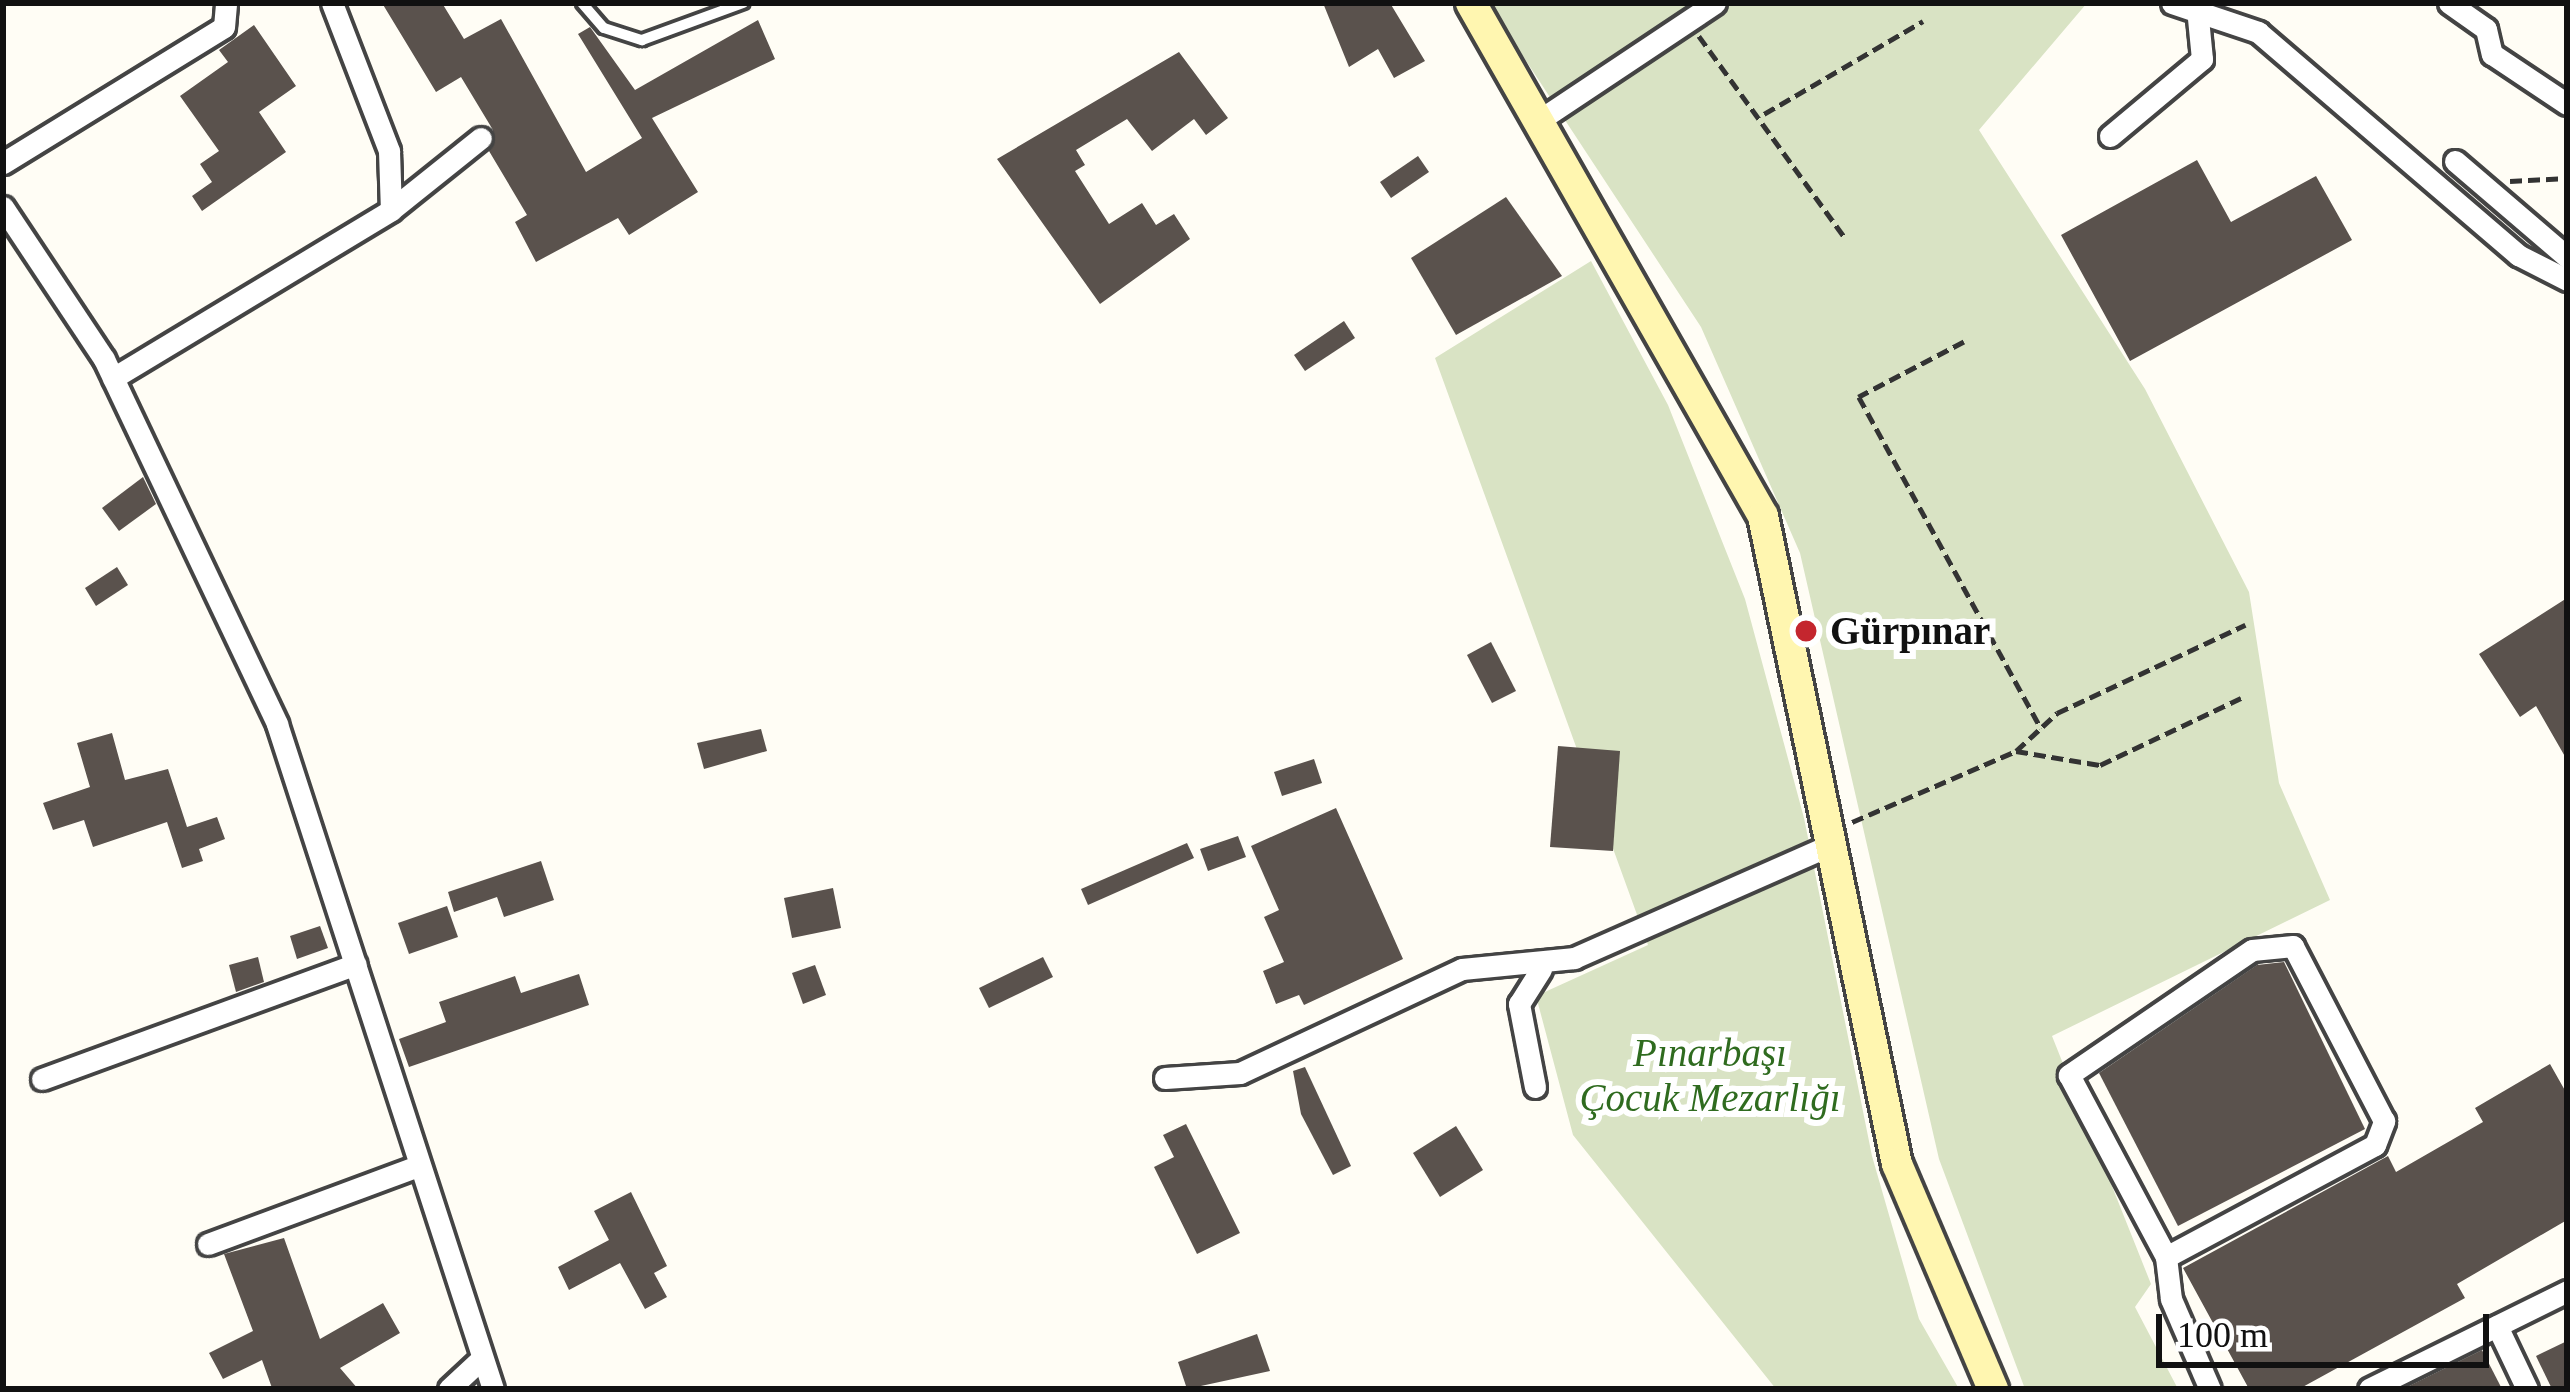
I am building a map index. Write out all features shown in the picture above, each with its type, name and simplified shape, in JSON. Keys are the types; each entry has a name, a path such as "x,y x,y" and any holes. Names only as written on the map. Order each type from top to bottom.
{"main road":[{"path":"1471,3 1763,516 1897,1164 1994,1389"}],"street":[{"path":"3,163 224,26 226,3"},
{"path":"332,3 388,151 391,210"},
{"path":"1540,119 1715,3"},
{"path":"2172,3 2258,32 2518,254 2567,280"},
{"path":"2449,3 2486,29 2492,54 2567,104"},
{"path":"2110,136 2202,59 2197,8"},
{"path":"113,378 391,210 481,138"},
{"path":"2455,161 2567,257"},
{"path":"3,207 113,378 277,724 356,964 415,1167 493,1389"},
{"path":"1165,1078 1240,1073 1462,970 1541,969 1832,838"},
{"path":"2166,1258 2374,1145 2384,1120 2293,946 2252,950 2069,1075 2166,1258 2166,1285 2210,1389"},
{"path":"42,1079 356,964"},
{"path":"1534,1088 1519,1004 1541,969"},
{"path":"208,1244 415,1167"},
{"path":"2369,1389 2567,1291"},
{"path":"2497,1326 2527,1389"},
{"path":"449,1389 480,1360"}],"lane":[{"path":"583,3 604,28 643,40 743,3"}],"path":[{"path":"1764,115 1923,21"},
{"path":"1688,22 1764,115 1846,239"},
{"path":"1964,342 1859,397 2041,728"},
{"path":"1832,838 2016,751 2041,728 2245,625"},
{"path":"2016,751 2100,765 2241,698"}],"green space":[{"path":"1488,3 2087,3 1979,130 2145,389 2249,592 2279,783 2330,900 2052,1036 2151,1284 2135,1307 2178,1389 2025,1389 1939,1159 1800,553 1701,327"},
{"name":"Pınarbaşı Çocuk Mezarlığı","path":"1591,261 1668,405 1745,599 1804,818 1872,1156 1919,1319 1959,1389 1776,1389 1573,1135 1536,996 1648,945 1435,358"}],"building":[{"path":"382,3 442,3 464,39 501,19 586,172 642,138 578,34 590,27 635,90 758,20 775,59 652,118 698,192 629,235 618,218 536,262 515,222 527,215 489,151 493,130 461,77 436,92"},
{"path":"1323,3 1390,3 1425,61 1394,78 1378,49 1349,67"},
{"path":"254,25 296,86 259,112 286,152 202,211 192,196 212,182 200,164 219,151 180,96 228,62 219,50"},
{"path":"1179,52 1228,118 1206,135 1194,119 1152,151 1127,119 1076,150 1085,165 1075,171 1109,224 1142,203 1156,225 1174,214 1190,239 1100,304 997,159"},
{"path":"1418,156 1429,172 1391,198 1380,182"},
{"path":"2197,160 2231,222 2316,176 2352,240 2130,361 2061,235"},
{"path":"1506,197 1562,276 1456,335 1411,258"},
{"path":"1344,321 1355,338 1305,371 1294,355"},
{"path":"143,477 156,504 119,531 102,508"},
{"path":"117,567 128,585 96,606 85,588"},
{"path":"2567,598 2567,760 2536,706 2520,717 2479,654"},
{"path":"1491,642 1516,691 1492,703 1467,655"},
{"path":"761,729 767,751 704,769 697,743"},
{"path":"112,733 125,780 168,769 187,827 217,817 225,839 199,849 203,861 182,868 167,822 93,847 84,820 53,830 43,803 90,787 77,743"},
{"path":"1558,746 1620,751 1613,851 1550,847"},
{"path":"1314,759 1322,783 1282,796 1274,772"},
{"path":"1336,808 1403,959 1304,1005 1299,995 1276,1004 1263,971 1284,962 1264,917 1279,910 1251,846"},
{"path":"1238,836 1246,857 1208,871 1200,849"},
{"path":"1187,843 1194,858 1088,905 1081,889"},
{"path":"541,861 554,900 504,917 497,897 454,912 448,892"},
{"path":"833,888 841,928 792,938 784,898"},
{"path":"447,906 458,937 409,954 398,923"},
{"path":"320,926 328,948 297,959 290,936"},
{"path":"258,957 264,982 236,992 229,965"},
{"path":"1043,957 1053,977 989,1008 979,988"},
{"path":"2284,962 2365,1129 2178,1226 2099,1073 2257,965"},
{"path":"815,965 826,995 803,1004 792,973"},
{"path":"579,974 589,1005 409,1067 399,1039 446,1022 439,1002 515,976 521,993"},
{"path":"2550,1064 2567,1094 2567,1220 2457,1284 2465,1298 2299,1389 2249,1389 2183,1268 2388,1156 2396,1172 2483,1122 2475,1108"},
{"path":"1305,1067 1351,1166 1333,1175 1301,1114 1293,1071"},
{"path":"1186,1124 1240,1233 1197,1254 1154,1167 1174,1157 1163,1135"},
{"path":"1456,1126 1483,1170 1440,1197 1413,1153"},
{"path":"631,1192 667,1266 654,1273 667,1297 645,1309 620,1263 569,1290 558,1267 609,1240 594,1211"},
{"path":"284,1238 320,1339 383,1303 400,1333 340,1368 358,1389 272,1388 262,1360 223,1379 209,1353 253,1331 224,1254"},
{"path":"1257,1334 1270,1371 1187,1389 1178,1362"},
{"path":"2567,1341 2567,1389 2552,1389 2536,1356"},
{"path":"2482,1350 2502,1389 2403,1389"}],"place":[{"name":"Gürpınar","path":"1806,631"}]}
